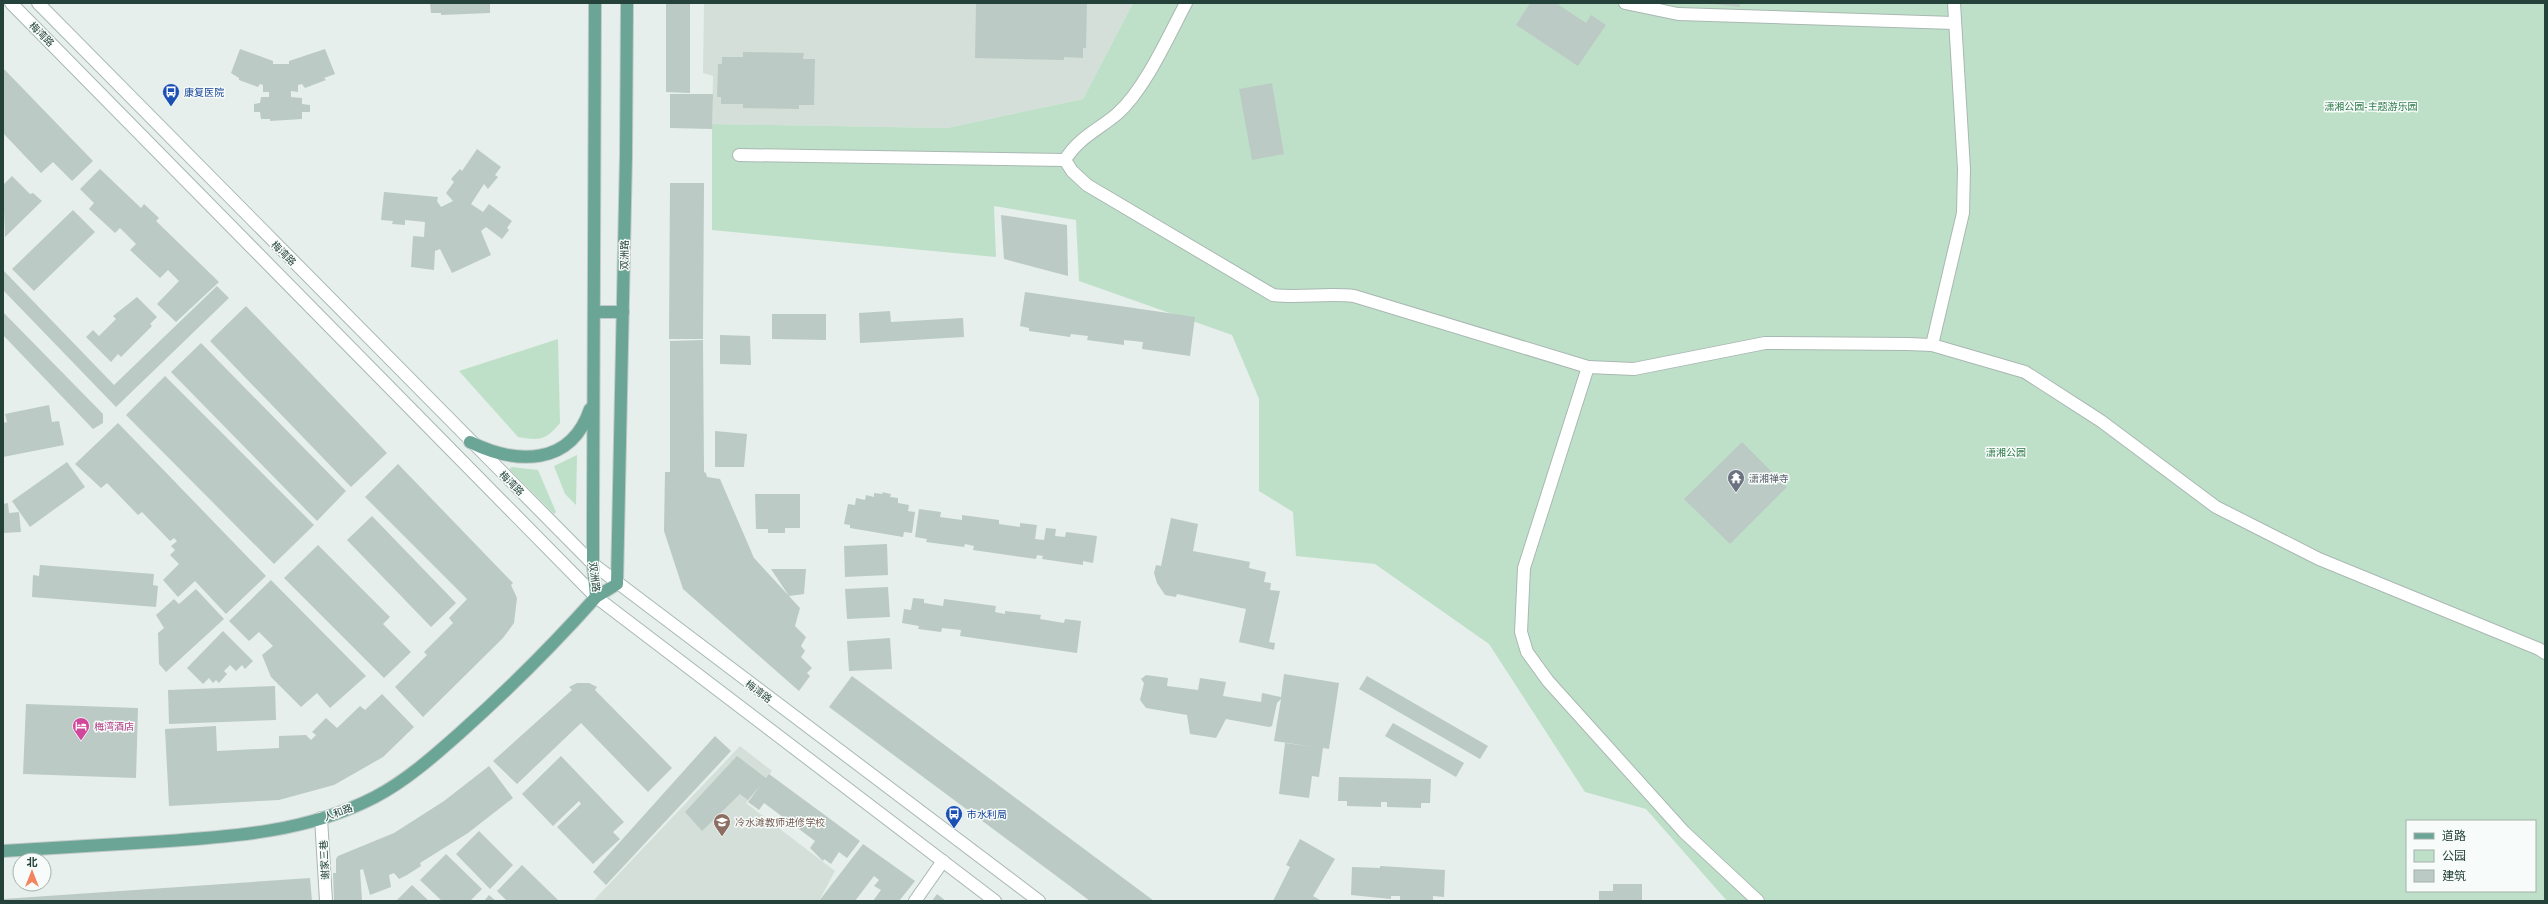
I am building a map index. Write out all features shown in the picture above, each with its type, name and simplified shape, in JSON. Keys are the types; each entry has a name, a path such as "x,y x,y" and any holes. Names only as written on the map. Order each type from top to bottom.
{"main road":[{"name":"双洲路","path":"595,3 593,564 596,597 617,584 623,312 627,3"},
{"path":"594,312 623,312"},
{"path":"470,442 502,454 520,457 543,456 568,444 579,434 593,400"},
{"name":"人和路","path":"3,851 253,834 322,818 375,797 440,751 488,708 596,597"}],"street":[{"name":"梅湾路","path":"11,3 596,597 995,901"},
{"name":"梅湾路","path":"38,3 470,442 593,564 617,584 1040,901"},
{"path":"1065,160 1082,138 1117,114 1134,92 1154,64 1186,3"},
{"path":"1625,3 1678,14 1954,23"},
{"path":"1932,346 1963,213 1964,169 1954,23 1954,3"},
{"path":"739,155 1065,160"},
{"path":"1065,160 1072,171 1087,185 1273,295 1293,297 1335,294 1354,296 1588,367 1634,369 1765,343 1932,346 2024,372 2101,421 2216,507 2319,559 2539,649 2545,653"},
{"path":"1588,367 1524,568 1520,632 1527,652 1548,680 1684,832 1758,901"},
{"name":"谢家三巷","path":"322,818 326,901"},
{"path":"915,901 943,861"}],"shaded area":[{"path":"704,3 1133,3 1083,99 947,128 712,124 713,76 703,73"},
{"name":"冷水滩教师进修学校","path":"740,746 772,771 746,803 835,871 819,901 593,901"}],"green space":[{"name":"潇湘公园","path":"1133,3 2545,3 2545,901 1727,901 1646,809 1585,792 1489,644 1375,564 1296,556 1293,512 1259,491 1259,399 1232,335 1079,281 1076,220 994,206 996,257 712,230 712,124 947,128 1083,99"},
{"path":"558,339 560,423 551,433 542,438 532,439 518,437 459,371"},
{"path":"577,455 576,505 565,494 554,466"},
{"path":"512,467 538,470 556,512 554,514 509,469"}],"building":[{"path":"430,3 490,3 490,13 441,15 441,13 431,13"},
{"path":"666,3 690,3 690,93 666,92"},
{"path":"976,3 1087,3 1086,48 1083,48 1083,58 1064,57 1064,60 975,58"},
{"path":"1530,3 1556,3 1586,23 1591,15 1606,25 1578,66 1516,25"},
{"path":"1703,3 1740,3 1740,7"},
{"path":"240,49 273,61 273,64 289,64 289,61 325,49 335,74 324,78 326,80 305,88 302,84 298,85 298,92 291,91 291,97 302,98 302,104 310,105 310,112 302,112 302,119 270,121 270,119 261,119 260,112 254,112 254,104 260,103 261,97 269,97 269,92 263,92 263,85 260,84 258,87 239,80 239,78 231,73"},
{"path":"743,52 804,53 803,59 815,59 814,105 799,105 799,109 743,108 743,104 721,104 721,97 717,97 718,64 722,64 722,57 743,57"},
{"path":"3,68 93,161 72,181 53,162 41,173 3,133"},
{"path":"1272,83 1284,154 1252,160 1239,89"},
{"path":"670,94 713,94 712,129 670,128"},
{"path":"477,149 501,167 495,175 498,177 488,189 484,184 471,204 483,212 489,204 512,221 507,228 509,230 502,239 486,227 481,231 491,255 452,273 440,249 435,251 434,270 411,267 413,236 424,237 425,222 405,220 405,225 392,224 393,221 381,220 384,192 438,197 437,201 441,207 453,201 446,193 454,182 451,179 460,169 462,171"},
{"path":"100,169 141,208 144,204 159,218 156,221 219,282 176,322 157,304 179,281 168,270 160,278 130,250 136,244 120,228 115,233 89,209 94,203 80,189"},
{"path":"12,176 30,194 33,193 42,201 5,237 3,185"},
{"path":"670,183 704,183 703,339 669,339"},
{"path":"73,210 95,232 34,291 12,269"},
{"path":"1001,215 1067,225 1068,276 1004,259"},
{"path":"3,270 114,385 217,286 229,298 116,407 3,290"},
{"path":"1025,292 1195,317 1190,356 1142,349 1143,342 1124,340 1124,345 1087,340 1088,336 1071,334 1070,337 1029,331 1029,328 1020,326"},
{"path":"137,297 157,317 150,324 152,326 121,357 118,354 111,362 86,337 93,330 99,336 116,319 113,316"},
{"path":"246,306 387,453 351,487 210,341"},
{"path":"890,311 891,322 963,318 964,337 860,343 859,313"},
{"path":"3,312 103,414 103,423 93,429 3,335"},
{"path":"772,314 826,314 826,340 772,339"},
{"path":"720,335 750,336 751,365 720,364"},
{"path":"703,340 704,472 706,473 707,477 720,479 754,558 800,608 795,626 806,637 801,646 805,651 801,657 812,668 807,673 810,676 799,691 683,589 664,531 665,472 670,472 670,341"},
{"path":"201,343 346,491 317,521 171,372"},
{"path":"165,376 314,525 274,564 126,415"},
{"path":"49,405 52,422 59,421 64,445 3,457 3,423 7,422 5,414"},
{"path":"118,423 266,576 226,614 195,581 178,597 163,580 179,564 170,555 175,550 171,546 177,541 174,538 170,541 142,512 138,515 107,483 101,488 75,464"},
{"path":"715,431 747,434 744,467 715,467"},
{"name":"潇湘禅寺","path":"1742,442 1787,487 1730,544 1684,499"},
{"path":"67,462 85,487 30,527 12,501"},
{"path":"398,464 513,583 511,585 517,598 514,623 503,638 423,717 395,687 427,655 424,652 453,623 449,618 467,599 365,497"},
{"path":"882,492 891,494 890,497 898,498 898,503 909,505 908,511 915,512 912,533 904,532 903,537 850,528 850,525 844,524 848,504 855,505 856,498 865,500 866,495 874,497 874,493 883,494"},
{"path":"755,494 800,494 800,528 785,528 785,533 768,533 768,529 756,529"},
{"path":"8,503 9,513 19,512 21,532 3,533 3,504"},
{"path":"919,509 941,512 940,517 962,520 962,515 999,520 999,524 1020,527 1020,523 1037,525 1035,539 1044,540 1046,528 1056,529 1055,536 1065,537 1066,532 1097,536 1093,563 1083,561 1083,565 1042,559 1043,556 1037,555 1036,559 973,550 974,546 965,544 964,547 926,542 927,539 915,537"},
{"path":"372,516 456,603 431,627 347,540"},
{"path":"1171,518 1198,524 1193,551 1250,562 1249,568 1266,572 1264,582 1271,583 1270,590 1280,591 1269,642 1275,643 1274,650 1239,642 1246,609 1177,594 1176,597 1165,595 1157,583 1154,573 1156,565 1161,566"},
{"path":"887,544 888,575 845,577 844,546"},
{"path":"318,545 390,617 383,624 411,652 384,678 284,578"},
{"path":"40,565 154,574 153,585 158,586 156,607 32,597 33,575 39,576"},
{"path":"771,569 806,569 804,594 789,596"},
{"path":"271,580 366,676 330,708 317,693 301,707 271,677 262,655 273,646 259,632 249,641 229,621"},
{"path":"888,587 890,617 847,619 845,589"},
{"path":"196,589 224,619 166,672 159,664 158,633 164,628 156,615 174,599 179,604"},
{"path":"913,598 924,599 924,603 943,606 944,599 996,606 995,612 1005,614 1005,611 1041,615 1040,619 1064,623 1065,619 1081,621 1077,653 960,636 961,630 942,628 941,632 918,629 919,626 902,623 904,609 911,610"},
{"path":"223,631 253,661 245,669 242,665 236,671 230,665 224,671 227,674 219,683 216,680 213,683 209,678 203,684 187,668"},
{"path":"890,638 892,669 849,671 847,641"},
{"path":"1284,674 1339,683 1329,749 1323,748 1319,777 1312,776 1309,798 1279,794 1285,743 1315,747 1274,741 1281,699 1277,703 1272,726 1269,727 1226,719 1216,738 1190,734 1187,715 1146,708 1140,700 1144,683 1141,679 1146,675 1168,678 1167,686 1198,690 1200,678 1226,682 1223,696 1261,702 1262,693 1281,697"},
{"path":"852,676 1154,901 1090,901 829,707"},
{"path":"1367,676 1488,746 1480,759 1359,689"},
{"path":"577,683 589,683 597,687 595,690 672,768 648,792 581,723 517,784 493,761 572,690 569,687"},
{"path":"275,686 276,720 169,724 168,690"},
{"path":"382,694 414,727 383,757 334,785 279,800 169,806 165,729 216,726 217,751 279,748 279,736 306,735 311,740 316,735 312,732 326,718 337,728 360,706 365,710"},
{"name":"梅湾酒店","path":"26,704 138,708 136,778 23,774"},
{"path":"1393,723 1464,763 1456,777 1385,736"},
{"path":"715,736 731,751 606,885 593,872"},
{"path":"561,756 624,822 613,832 620,839 593,864 557,827 581,804 579,801 553,826 522,794"},
{"path":"737,756 766,778 769,774 860,841 847,858 839,852 831,864 824,859 823,861 810,848 815,841 764,803 759,810 748,802 760,786 748,800 740,794 702,831 685,812"},
{"path":"489,766 513,798 468,833 420,863 421,866 407,875 399,879 394,873 389,875 391,887 370,895 363,869 360,870 362,900 334,901 333,873 336,873 336,859 338,856 394,833 444,801"},
{"path":"1339,777 1431,779 1430,803 1421,803 1421,808 1387,807 1387,802 1381,802 1381,807 1347,806 1347,801 1338,801"},
{"path":"479,831 513,865 490,889 456,854"},
{"path":"1300,839 1335,859 1313,896 1320,900 1273,901 1290,867 1286,865"},
{"path":"863,844 915,881 899,901 873,901 881,890 874,886 879,880 874,876 855,901 819,901"},
{"path":"446,854 482,889 470,901 442,901 420,880"},
{"path":"522,865 559,901 507,901 497,891"},
{"path":"1380,866 1445,870 1444,897 1433,896 1433,901 1400,900 1400,896 1391,896 1391,899 1351,895 1352,867 1380,868"},
{"path":"310,878 312,901 3,901 3,899"},
{"path":"1613,884 1642,884 1642,901 1599,901 1599,891 1613,891"},
{"path":"412,885 429,901 396,901"},
{"path":"937,894 946,901 932,901"},
{"path":"489,895 496,901 484,901"}],"place":[{"name":"康复医院","path":"171,107"},
{"name":"潇湘禅寺","path":"1736,493"},
{"name":"梅湾酒店","path":"81,741"},
{"name":"市水利局","path":"954,829"},
{"name":"冷水滩教师进修学校","path":"722,837"}],"park label":[{"name":"潇湘公园-主题游乐园","path":"2371,106"}]}
